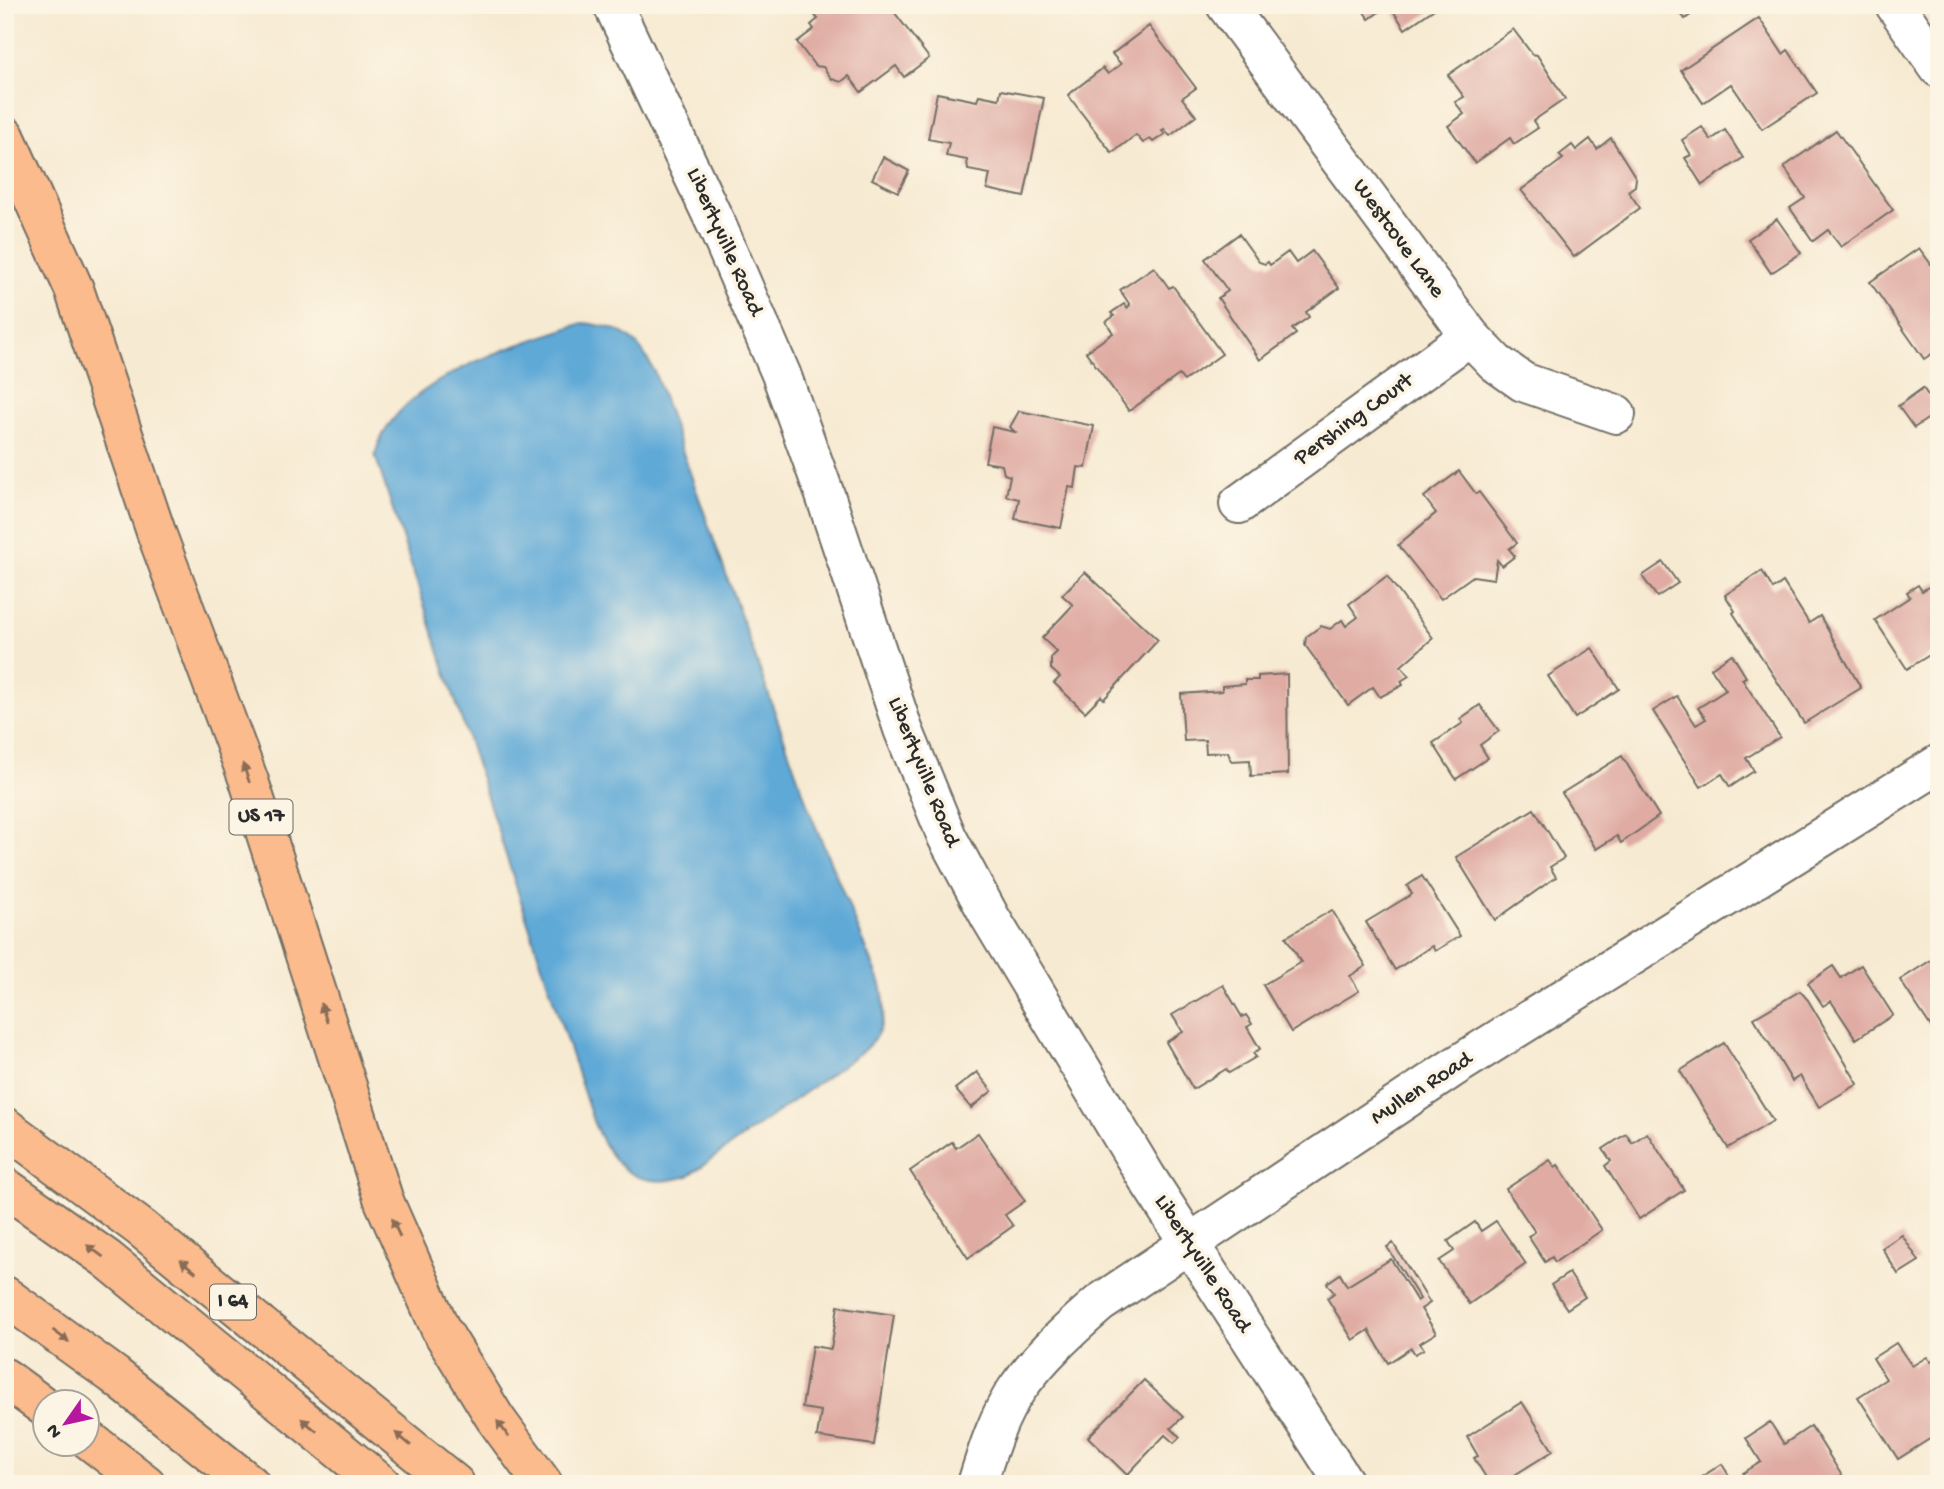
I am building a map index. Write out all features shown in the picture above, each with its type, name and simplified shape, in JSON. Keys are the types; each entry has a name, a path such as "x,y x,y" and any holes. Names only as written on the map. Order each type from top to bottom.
{"highway":[{"name":"US 17","path":"5,136 74,289 157,535 249,781 384,1201 440,1328 495,1418 543,1484"},
{"name":"I 64","path":"5,1127 141,1228 455,1484"},
{"path":"5,1187 107,1259 381,1484"},
{"path":"5,1296 114,1375 250,1484"},
{"path":"5,1378 32,1398"},
{"path":"102,1450 146,1484"}],"street":[{"name":"Libertyville Road","path":"613,5 718,226 781,374 825,495 903,729 947,836 990,917 1189,1243 1345,1484"},
{"name":"Westcove Lane","path":"1226,5 1470,336 1496,363 1523,382 1616,414"},
{"path":"1895,5 1939,68"},
{"name":"Pershing Court","path":"1238,504 1470,336"},
{"name":"Mullen Road","path":"977,1484 988,1447 1016,1390 1061,1338 1100,1303 1451,1069 1939,764"}],"water":[{"path":"583,323 608,327 626,335 641,349 654,371 813,820 881,984 884,1003 880,1028 864,1050 688,1176 670,1180 654,1181 628,1172 609,1151 593,1121 375,455 387,428 406,405 431,385 493,355"}],"building":[{"path":"824,5 828,11 836,5 894,5 898,10 895,13 929,58 904,77 896,66 861,92 849,76 841,82 832,79 823,67 815,66 797,42 814,29 811,25 818,19 813,13"},
{"path":"1359,5 1389,5 1369,19"},
{"path":"1398,5 1440,5 1405,29 1392,9"},
{"path":"1675,5 1704,5 1685,19"},
{"path":"1759,18 1783,54 1788,50 1817,93 1762,129 1731,84 1703,103 1681,70"},
{"path":"1149,26 1196,88 1182,98 1196,116 1170,136 1164,129 1162,131 1165,134 1153,142 1150,139 1143,143 1136,135 1112,153 1068,95 1103,68 1108,74 1121,64 1112,54"},
{"path":"1513,29 1532,54 1537,55 1565,99 1533,121 1538,128 1514,144 1510,138 1475,163 1448,126 1464,114 1455,102 1464,97 1448,75"},
{"path":"1001,90 1044,98 1024,197 987,189 990,174 968,170 967,160 946,156 949,143 928,139 937,93 977,101 979,95 999,99"},
{"path":"1702,127 1711,140 1725,130 1743,158 1702,185 1685,158 1691,155 1682,140"},
{"path":"1836,130 1893,210 1841,247 1828,230 1813,241 1790,208 1805,198 1784,167"},
{"path":"1611,138 1636,178 1635,186 1628,191 1640,208 1574,257 1521,190 1563,159 1559,155 1572,145 1576,150 1590,139 1597,149"},
{"path":"883,157 909,171 898,192 872,179"},
{"path":"1777,219 1801,253 1771,273 1748,239"},
{"path":"1239,234 1259,262 1265,264 1268,262 1270,265 1288,252 1296,263 1312,251 1339,288 1306,312 1309,317 1292,329 1296,334 1260,360 1218,298 1228,291 1205,259"},
{"path":"1919,248 1939,275 1939,349 1924,359 1870,282"},
{"path":"1154,267 1169,288 1173,286 1222,354 1184,381 1179,375 1129,411 1086,352 1113,333 1106,322 1114,316 1111,313 1124,304 1127,308 1130,305 1120,290"},
{"path":"1923,388 1939,411 1914,428 1898,406"},
{"path":"1019,411 1094,426 1086,468 1078,467 1075,488 1069,487 1061,528 1015,519 1019,499 1006,496 1010,476 1004,474 1002,465 985,462 992,427 1015,432 1010,427"},
{"path":"1459,471 1476,494 1479,492 1517,543 1509,549 1515,556 1502,566 1497,560 1494,579 1473,576 1441,599 1398,545 1436,513 1424,497"},
{"path":"1663,562 1678,583 1657,597 1642,576"},
{"path":"1762,571 1773,589 1783,582 1809,623 1820,616 1861,688 1804,723 1733,613 1735,611 1725,595"},
{"path":"1085,572 1158,640 1104,699 1101,696 1085,712 1054,683 1060,677 1051,669 1051,658 1057,652 1042,638 1073,605 1062,595"},
{"path":"1387,576 1433,638 1401,666 1409,676 1401,681 1403,685 1380,697 1373,687 1348,705 1305,645 1306,637 1321,626 1330,629 1342,620 1346,626 1358,617 1349,604"},
{"path":"1939,580 1939,649 1907,669 1875,620 1910,597 1907,592 1918,585 1922,591"},
{"path":"1592,648 1619,689 1575,718 1548,676"},
{"path":"1732,654 1746,677 1742,679 1780,737 1746,758 1754,771 1730,787 1722,774 1701,787 1653,711 1677,696 1696,725 1706,719 1698,708 1726,690 1711,668"},
{"path":"1287,674 1288,774 1251,776 1250,760 1231,761 1228,752 1206,753 1205,740 1184,741 1181,694 1222,691 1222,686 1245,684 1245,680 1258,680 1258,676"},
{"path":"1480,705 1499,731 1480,745 1488,758 1456,779 1433,743 1463,723 1460,719"},
{"path":"1622,756 1659,816 1621,843 1617,836 1596,849 1562,793"},
{"path":"1534,809 1564,858 1550,867 1556,877 1495,920 1456,857"},
{"path":"1422,876 1460,936 1435,951 1432,946 1395,970 1366,922 1412,894 1407,886"},
{"path":"1332,910 1366,966 1350,976 1359,991 1291,1032 1263,985 1301,962 1286,937"},
{"path":"1939,955 1939,1039 1900,980"},
{"path":"1861,965 1893,1015 1856,1039 1831,1001 1823,1006 1808,983 1833,966 1841,978"},
{"path":"1223,985 1242,1017 1246,1015 1252,1024 1247,1027 1260,1049 1253,1053 1256,1057 1229,1073 1226,1069 1193,1089 1166,1042 1183,1032 1172,1015"},
{"path":"1800,991 1858,1084 1819,1107 1800,1076 1792,1081 1754,1018"},
{"path":"1724,1043 1773,1121 1728,1148 1680,1071"},
{"path":"977,1072 992,1091 971,1108 955,1089"},
{"path":"978,1133 1025,1201 1005,1215 1013,1226 968,1258 910,1171 952,1142 956,1148"},
{"path":"1647,1133 1684,1190 1639,1219 1605,1166 1611,1161 1603,1149 1626,1134 1632,1143"},
{"path":"1550,1160 1555,1167 1558,1165 1602,1230 1555,1262 1552,1257 1545,1262 1528,1236 1535,1232 1506,1189"},
{"path":"1496,1221 1526,1264 1469,1304 1439,1261 1454,1251 1448,1241 1475,1222 1481,1231"},
{"path":"1902,1235 1919,1261 1898,1274 1882,1248"},
{"path":"1393,1243 1430,1303 1421,1309 1436,1333 1420,1343 1424,1349 1415,1354 1411,1348 1388,1363 1369,1330 1353,1340 1327,1298 1334,1293 1327,1283 1340,1274 1347,1286 1391,1259 1417,1301 1420,1299 1387,1247"},
{"path":"1569,1273 1585,1297 1567,1309 1551,1285"},
{"path":"838,1306 894,1315 874,1445 817,1437 821,1411 802,1408 812,1346 831,1349"},
{"path":"1896,1343 1912,1366 1927,1357 1931,1362 1939,1357 1939,1433 1898,1459 1858,1397 1886,1379 1873,1358"},
{"path":"1144,1380 1183,1417 1171,1428 1180,1437 1174,1443 1165,1435 1127,1475 1088,1437"},
{"path":"1522,1402 1553,1451 1500,1484 1490,1484 1474,1458 1478,1456 1467,1437"},
{"path":"1770,1422 1784,1444 1811,1426 1847,1484 1749,1484 1743,1473 1761,1462 1746,1438"},
{"path":"1722,1464 1734,1484 1696,1484 1695,1481"}]}
